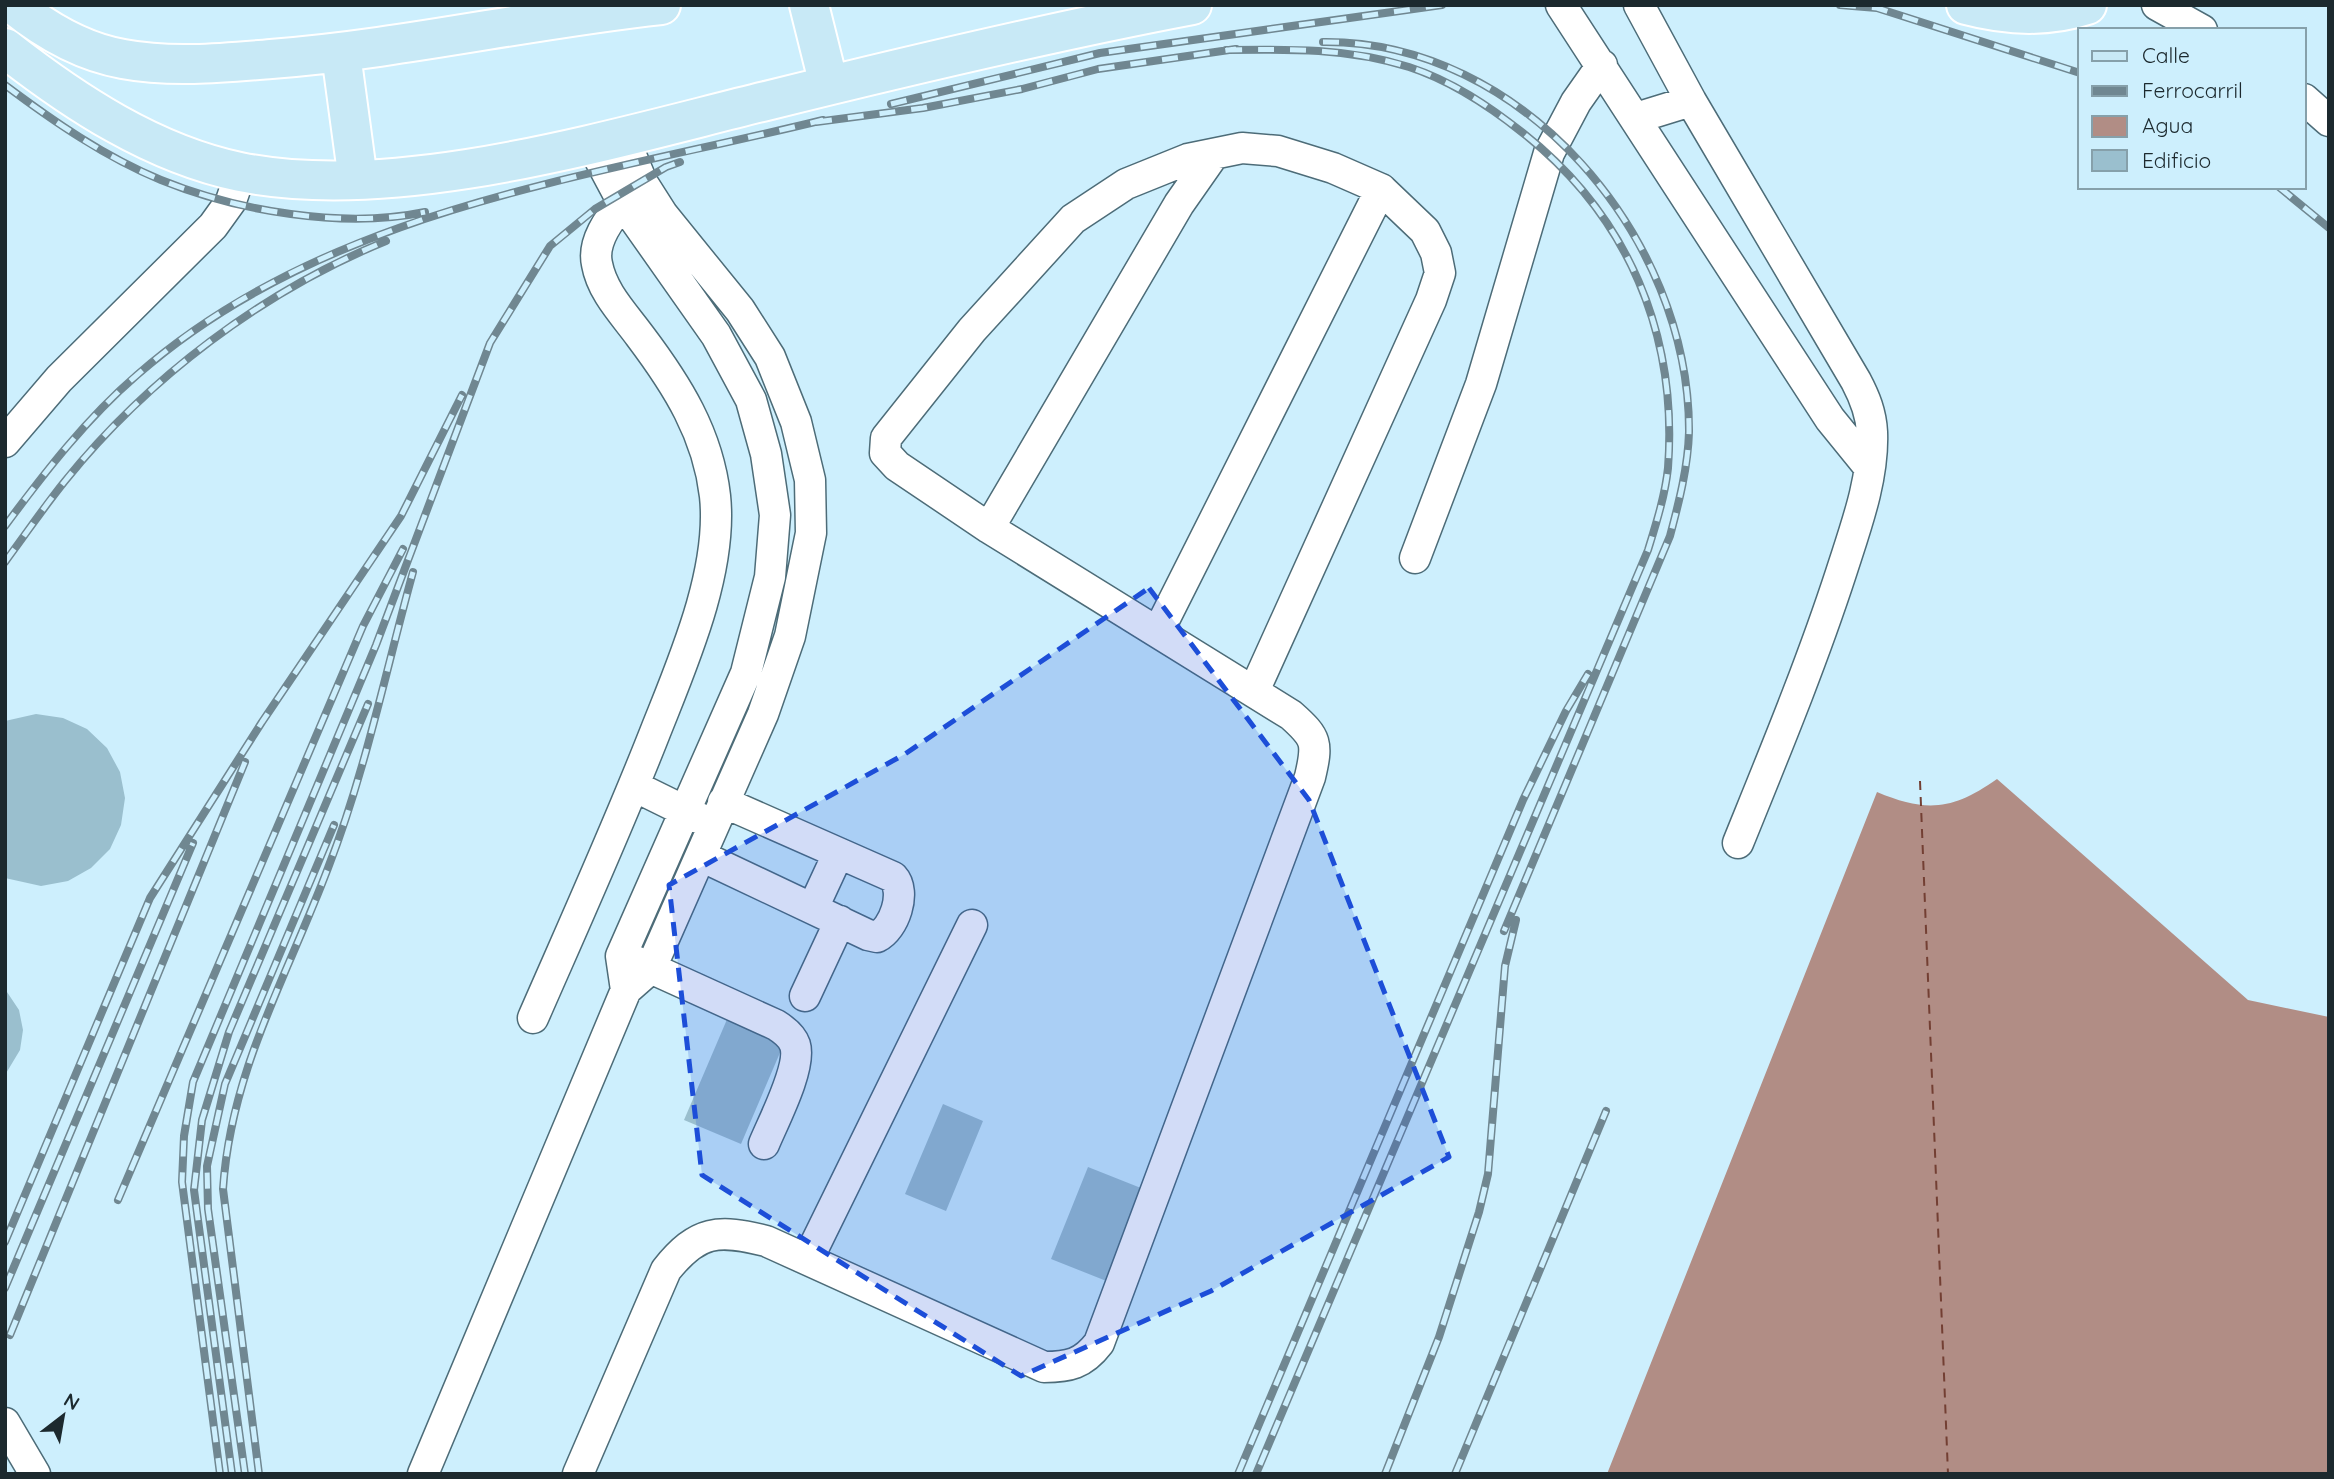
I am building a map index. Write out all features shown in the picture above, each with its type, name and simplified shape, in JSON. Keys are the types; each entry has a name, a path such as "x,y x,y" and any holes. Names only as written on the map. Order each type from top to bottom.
{"main road":[{"path":"15,5 37,24 69,41 122,59 176,63 341,54 646,6"},
{"path":"809,5 829,85"},
{"path":"5,48 43,78 102,117 200,162 241,172 300,181 358,180 459,170 607,140 1145,10 1192,5"},
{"path":"1974,6 2043,15 2087,5"},
{"path":"43,78 69,41"},
{"path":"341,54 358,180"}],"lane":[{"path":"1561,5 1830,419 1868,467"},
{"path":"1639,5 1691,101 1865,399 1872,434 1868,467 1853,536 1812,661 1738,843"},
{"path":"2157,5 2198,28"},
{"path":"1415,558 1481,384 1549,153 1576,102 1602,65"},
{"path":"1636,118 1691,101"},
{"path":"2306,101 2329,121"},
{"path":"607,140 622,203 716,335 751,400 766,454 775,515 770,577 753,652 736,698 621,956 626,990"},
{"path":"423,1474 626,990 651,968 771,692 793,625 811,533 810,480 796,422 770,357 740,310 663,215 642,182 607,140"},
{"path":"578,1474 666,1270 684,1248 708,1236 735,1234 766,1241 1044,1367 1067,1367 1086,1359 1099,1343 1310,777 1317,749 1309,731 1254,691 989,527 897,466 885,453 886,438 972,330 1073,219 1126,184 1188,159 1242,148 1278,151 1333,168 1381,189 1425,231 1437,253 1440,273 1426,312 1254,691"},
{"path":"989,527 1179,204 1214,154"},
{"path":"5,442 59,379 213,226 231,201 241,172"},
{"path":"1158,632 1381,189"},
{"path":"533,1018 634,786 695,632 711,563 715,499 708,451 687,405 603,286 596,261 600,239 607,222 622,203"},
{"path":"1737,275 1783,257"},
{"path":"1830,419 1865,399"},
{"path":"634,786 685,812 718,813 838,854 893,877 899,884 900,893 890,926 877,937 701,856"},
{"path":"813,908 838,854"},
{"path":"806,996 840,921"},
{"path":"808,1259 972,925"},
{"path":"621,956 776,1025 794,1043 795,1067 764,1144"},
{"path":"5,1423 35,1474"}],"highlighted area":[{"path":"1149,588 1309,800 1449,1157 1211,1291 1021,1376 702,1175 669,885 905,754"}],"water":[{"path":"1997,779 2248,1000 2329,1017 2329,1474 1607,1474 1877,792 1911,803 1939,805 1967,797"}],"building":[{"path":"36,714 63,718 87,729 107,748 120,772 125,798 121,825 110,849 91,868 68,881 41,886 5,878 5,721"},
{"path":"5,989 19,1010 23,1030 20,1050 5,1075"},
{"path":"728,1017 785,1041 741,1144 684,1120"},
{"path":"943,1104 983,1121 946,1211 905,1194"},
{"path":"1088,1167 1151,1192 1114,1284 1051,1259"}],"ferry route":[{"path":"1920,781 1948,1474"}],"railway":[{"path":"891,104 1100,53 1442,5"},
{"path":"1840,5 1877,8 2078,72"},
{"path":"1323,42 1396,50 1464,75 1527,113 1581,163 1626,222 1660,289 1682,359 1689,432 1687,458 1670,536 1504,931"},
{"path":"816,122 923,108 1022,89 1098,69 1236,49"},
{"path":"1226,50 1341,53 1409,67 1440,79 1469,95 1523,133 1560,166 1591,202 1618,240 1639,281 1654,325 1664,371 1669,419 1667,478 1648,550 1256,1474"},
{"path":"5,85 100,149 140,171 191,191 256,208 325,218 360,219 425,212"},
{"path":"5,526 83,428 137,375 211,319 291,273 375,237 462,207 552,182 823,120"},
{"path":"220,1474 182,1182 184,1136 193,1082 376,645 490,343 550,246 595,209 666,167 680,162"},
{"path":"2281,189 2329,228"},
{"path":"5,562 57,491 98,443 171,373 210,341 252,312 340,261 386,241"},
{"path":"5,1242 150,898 262,722 401,516 462,395"},
{"path":"118,1200 363,626 403,549"},
{"path":"259,1474 223,1189 228,1146 249,1064 328,868 353,795 413,572"},
{"path":"1238,1474 1523,800 1566,711 1588,674"},
{"path":"232,1474 194,1190 202,1120 229,1032 368,704"},
{"path":"10,1335 245,762"},
{"path":"245,1474 208,1209 207,1166 225,1084 334,825"},
{"path":"5,1288 193,843"},
{"path":"1385,1474 1439,1337 1479,1212 1488,1174 1505,966 1516,920"},
{"path":"1455,1474 1606,1111"}]}
